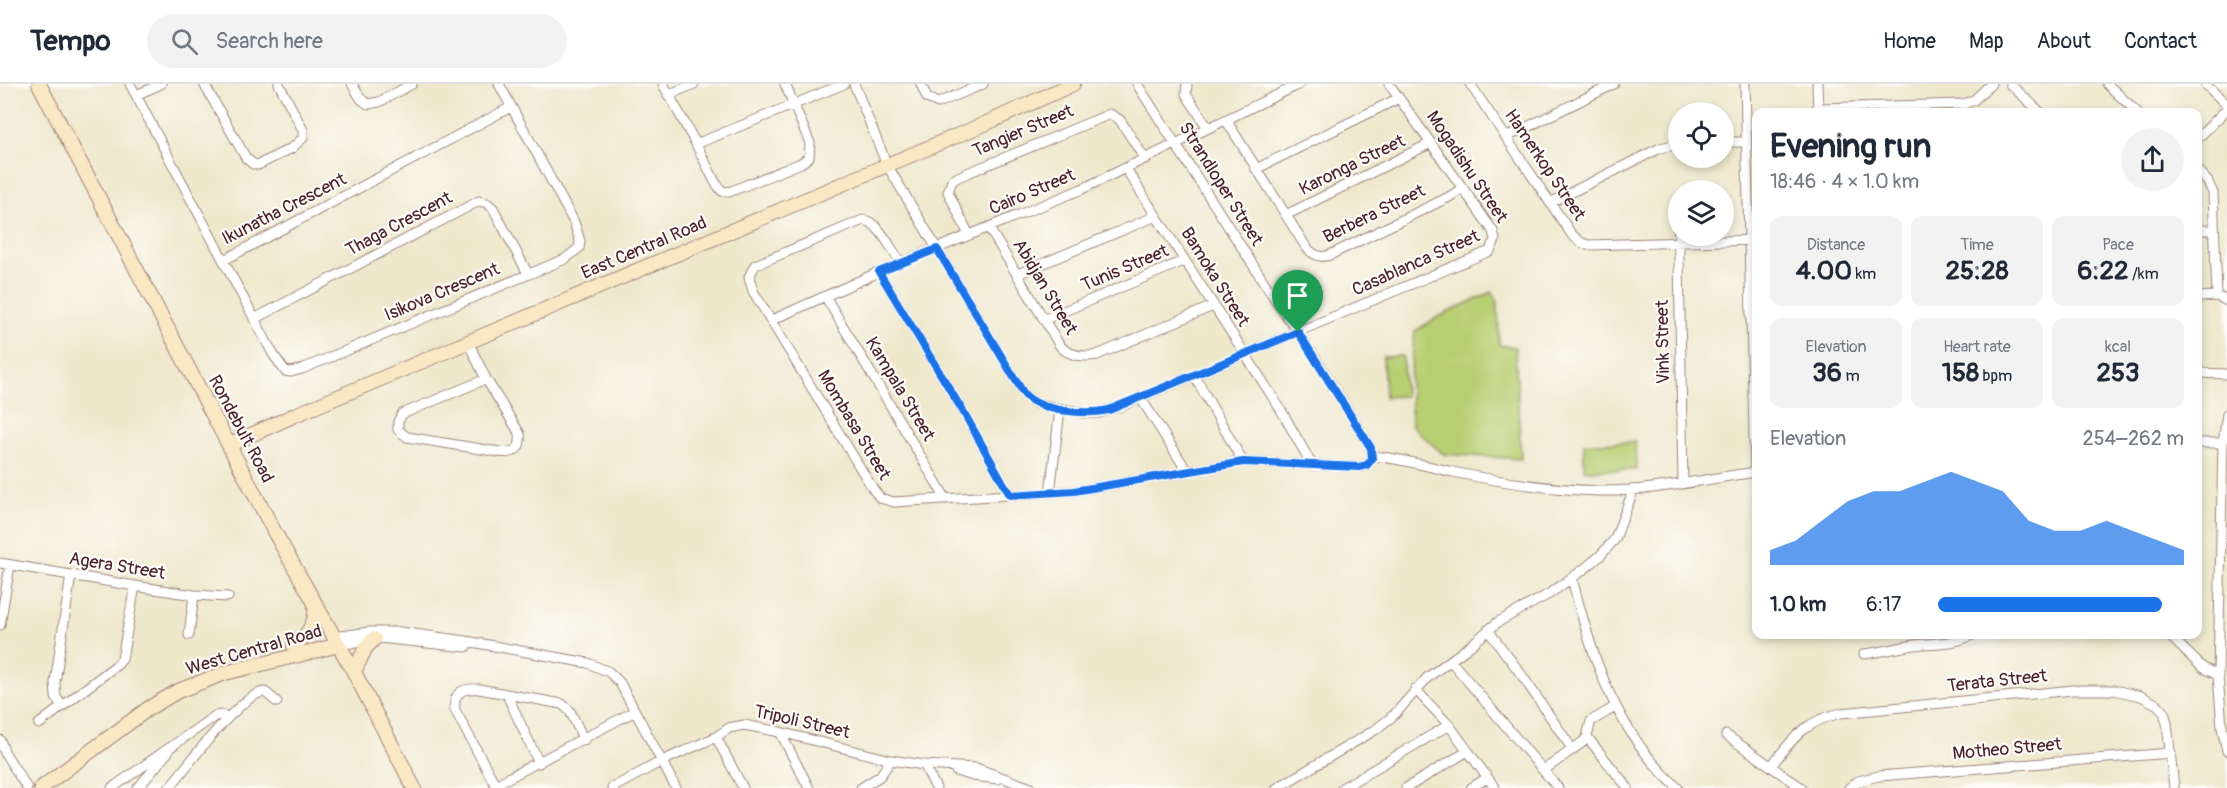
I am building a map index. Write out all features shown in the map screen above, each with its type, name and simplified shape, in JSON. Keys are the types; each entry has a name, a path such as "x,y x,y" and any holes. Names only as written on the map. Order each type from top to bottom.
{"street":[{"name":"Rondebult Road","path":"39,84 229,445 315,605 354,672 414,788"},
{"name":"Ikunatha Crescent","path":"130,84 224,260 511,107"},
{"path":"136,96 161,84"},
{"path":"204,84 246,158 258,165 292,148 303,138 303,130 279,84"},
{"path":"352,84 361,99 368,104 374,104 412,84"},
{"path":"499,84 511,107"},
{"path":"663,84 715,182 722,191 729,192 801,163 809,157 810,143 785,84"},
{"path":"668,95 694,84"},
{"path":"696,144 844,84"},
{"name":"Casablanca Street","path":"854,84 887,165 1024,394 1037,405 1095,413 1109,410 1485,255 1492,249 1495,240"},
{"path":"921,84 927,98 938,103 984,84"},
{"name":"East Central Road","path":"229,445 304,410 1006,115 1073,84"},
{"name":"Strandloper Street","path":"1137,84 1298,332 1372,455"},
{"path":"1187,84 1188,97 1208,128"},
{"name":"Cairo Street","path":"772,320 879,272 1126,169 1300,84"},
{"name":"Mogadishu Street","path":"1389,84 1493,231 1495,240"},
{"name":"Hamerkop Street","path":"1470,84 1572,235 1582,243 1589,245 1668,243"},
{"path":"1507,137 1614,84"},
{"path":"1744,84 1752,226"},
{"path":"1816,84 1818,108"},
{"path":"1874,108 1959,105 1974,100 1992,84"},
{"path":"2010,84 2036,108"},
{"path":"2107,84 2133,108"},
{"path":"2202,134 2227,107 2205,84"},
{"path":"1256,169 1399,98"},
{"name":"Isikova Crescent","path":"224,260 282,368 291,372 348,350 574,253 579,249 580,241 574,222 511,107"},
{"name":"Tangier Street","path":"969,235 948,192 952,181 958,177 1110,114 1120,120 1145,159"},
{"name":"Berbera Street","path":"1226,120 1309,251 1316,256 1323,257 1463,188"},
{"path":"1734,142 1746,142"},
{"name":"Karonga Street","path":"1286,215 1431,143"},
{"path":"1550,203 1660,148 1668,146"},
{"name":"Bamoka Street","path":"1126,169 1281,410 1312,465"},
{"path":"2202,175 2213,193 2217,296"},
{"name":"Thaga Crescent","path":"254,319 479,201 493,208 528,274"},
{"path":"1018,274 1156,216"},
{"name":"Mombasa Street","path":"901,263 876,226 863,220 765,260 755,265 749,274 749,282 753,291 878,496 887,501 1074,491 1243,462 1363,466 1370,462 1372,455"},
{"name":"Abidjan Street","path":"989,228 1066,352 1096,355 1213,306"},
{"path":"2202,230 2214,230"},
{"name":"Hamerkop Street","path":"1734,241 1752,240"},
{"name":"Vink Street","path":"1678,246 1683,483"},
{"name":"Tunis Street","path":"1045,319 1184,261"},
{"path":"879,272 964,413 1010,495"},
{"name":"Kampala Street","path":"825,296 946,499"},
{"path":"2202,297 2217,296 2227,301"},
{"path":"468,342 486,379 520,434 519,447 512,452 499,452 407,438 398,430 398,422 402,414 486,379"},
{"path":"2202,373 2227,374"},
{"path":"1194,375 1243,462"},
{"path":"1140,397 1187,471"},
{"path":"1050,493 1060,408"},
{"path":"2227,414 2223,443 2224,570 2221,670 2222,728 2227,752"},
{"path":"2202,443 2223,443"},
{"path":"1372,455 1525,484 1596,491 1633,491 1752,473"},
{"path":"1277,788 1375,730 1394,715 1428,677 1498,622 1572,579 1600,556 1615,539 1633,491"},
{"path":"0,625 5,564"},
{"name":"Agera Street","path":"5,564 194,595 228,597"},
{"path":"62,707 56,697 55,682 71,575"},
{"path":"1572,579 1590,645 1615,707 1643,752 1678,788"},
{"path":"39,724 122,659 135,586"},
{"path":"189,635 194,595"},
{"path":"294,646 306,636 315,621 315,605"},
{"path":"1488,630 1573,750"},
{"path":"336,641 388,632 440,637 588,663 600,668 620,683 676,788"},
{"path":"354,672 362,654 374,639"},
{"path":"336,641 374,639 464,646 483,645"},
{"path":"1864,654 1894,651 1914,645 1951,643 1961,639"},
{"path":"2173,639 2202,668 2221,670"},
{"name":"West Central Road","path":"41,788 149,708 173,687 195,676 294,646 336,641"},
{"name":"West Central Road","path":"149,708 178,691 225,674 336,641"},
{"path":"1451,661 1558,788"},
{"path":"584,740 577,723 565,706 471,688 460,691 457,695 456,711 496,787 584,740 635,711"},
{"path":"1415,689 1449,725 1495,788"},
{"name":"Terata Street","path":"1772,765 1803,729 1826,716 2095,689 2141,696 2158,705 2164,712 2174,788"},
{"path":"169,788 228,717 258,692 265,692 277,702"},
{"path":"507,695 539,763"},
{"path":"1544,770 1587,737 1591,720 1615,707"},
{"path":"112,788 215,716 228,717"},
{"name":"Tripoli Street","path":"612,788 662,761 716,737 729,728 744,725 891,760 942,767 973,776 1004,779 1031,788"},
{"path":"1342,788 1449,725"},
{"path":"780,732 809,788"},
{"path":"1726,735 1802,788"},
{"path":"716,737 743,788"},
{"path":"1587,737 1628,788"},
{"path":"0,740 5,753 27,788"},
{"path":"138,788 175,743"},
{"path":"1406,788 1468,751"},
{"name":"Motheo Street","path":"1849,788 1858,781 1879,776 2171,753"},
{"path":"861,788 880,776 891,760"},
{"path":"924,765 936,788"},
{"path":"1471,788 1488,778"}],"green space":[{"path":"1492,292 1498,302 1499,345 1515,347 1521,459 1443,454 1412,426 1410,378 1415,331 1440,316"},
{"path":"1403,356 1405,396 1385,397 1383,357"},
{"path":"1635,442 1636,470 1584,470 1584,443"}],"route":[{"path":"937,249 1029,400 1037,405 1084,413 1109,410 1298,332 1371,448 1372,459 1367,465 1329,466 1252,461 1074,491 1010,495 1003,479 879,272 937,249"}]}
